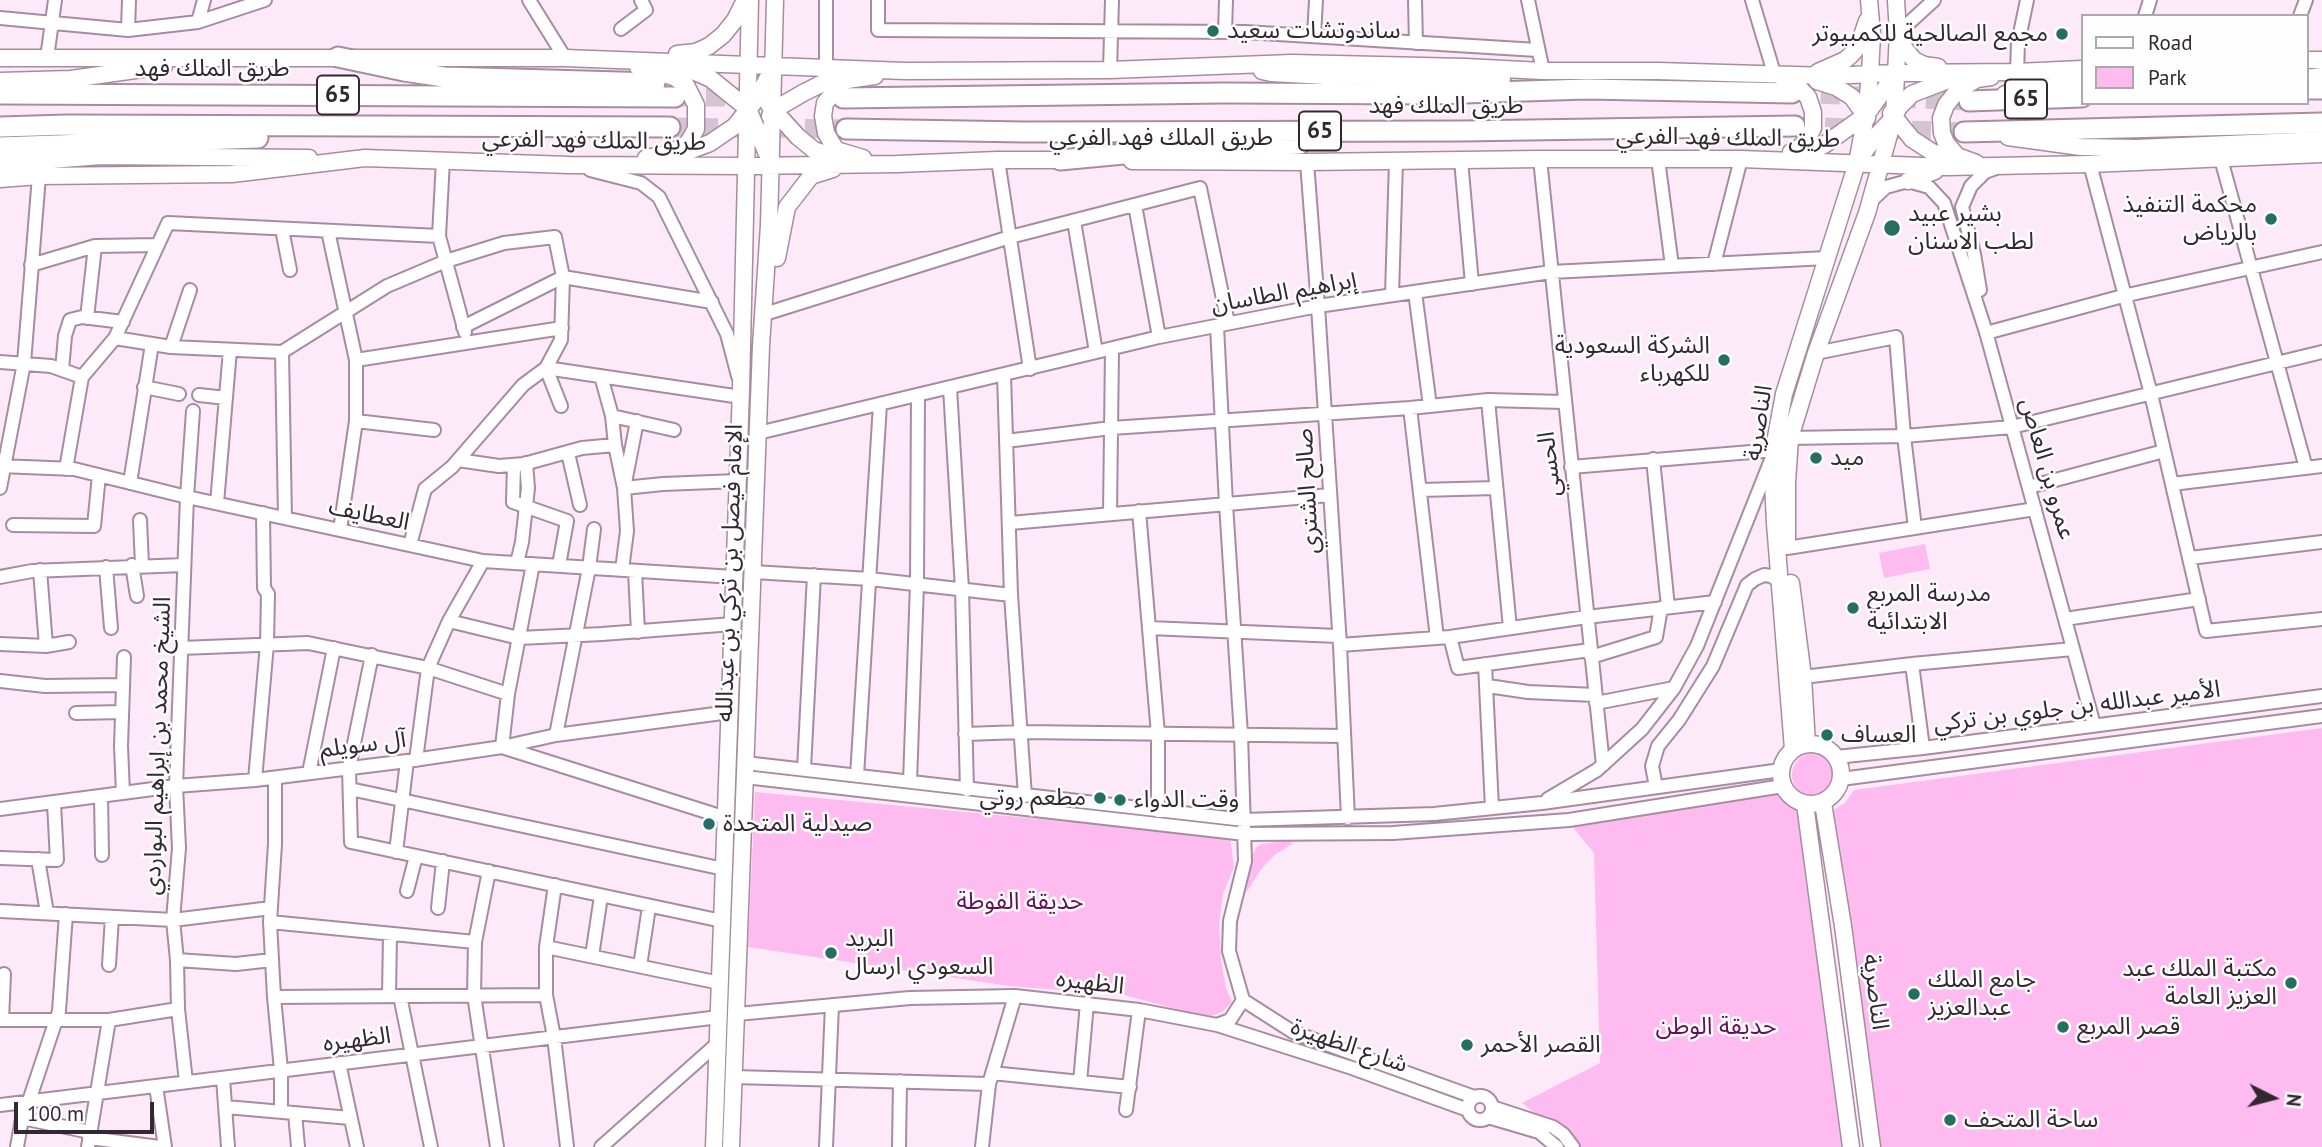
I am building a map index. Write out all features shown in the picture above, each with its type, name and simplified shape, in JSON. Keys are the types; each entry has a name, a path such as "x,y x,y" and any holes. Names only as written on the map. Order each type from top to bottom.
{"highway":[{"path":"338,57 444,77 655,83"},
{"name":"طريق الملك فهد","path":"844,98 1196,93 1433,94 1587,89 1792,93"},
{"name":"طريق الملك فهد","path":"0,94 675,96"},
{"name":"65","path":"1969,101 2080,97"},
{"name":"65","path":"1964,132 2322,123"},
{"path":"0,147 491,126"},
{"name":"طريق الملك فهد","path":"846,129 1024,132 1462,131 1795,126"},
{"name":"65","path":"0,127 670,127"},
{"path":"1060,160 1177,149 1443,142 1462,131"}],"main road":[{"path":"612,60 696,52 709,46 729,28 748,0"},
{"name":"الإمام فيصل بن تركي بن عبدالله","path":"711,1146 718,1044 741,393 748,0"},
{"name":"الإمام فيصل بن تركي بن عبدالله","path":"731,1147 761,346 769,225 775,0"},
{"path":"1894,117 1898,33 1896,0"},
{"path":"1806,76 1829,68 1851,55 1858,47 1870,5"},
{"path":"1866,114 1870,74 1870,5"},
{"path":"1898,33 1905,49 1914,60 1924,65 1972,72"},
{"path":"0,58 565,58 905,71 1110,70 1292,63 1806,76 2080,69"},
{"path":"0,80 71,79 222,58"},
{"path":"612,60 693,71 711,79 748,110 770,165"},
{"path":"611,165 671,153 682,148 693,135 697,118 694,99 686,85 674,76 612,60"},
{"path":"748,64 772,111 798,137 821,153 843,159 897,164"},
{"path":"1237,64 1272,74 1529,80 1587,89"},
{"path":"611,165 673,157 710,143 735,126 761,91 775,65"},
{"path":"746,166 772,111 836,76 905,71"},
{"path":"897,164 847,155 836,150 826,133 823,116 825,103 847,80 905,71"},
{"path":"1857,163 1876,135 1912,94 1972,72"},
{"path":"2002,165 1971,163 1957,156 1946,143 1941,118 1946,105 1958,90 1977,79 2017,72"},
{"path":"1752,159 1795,152 1806,141 1813,128 1813,112 1808,97 1794,83 1766,73"},
{"path":"1752,159 1801,156 1824,145 1866,114 1896,73"},
{"path":"1870,74 1894,117 1912,139 1932,152 1969,166"},
{"path":"1806,76 1836,87 1853,97 1866,114 1876,135 1880,164"},
{"path":"1969,101 2034,88 2080,84"},
{"name":"الناصرية","path":"1800,747 1781,582 1773,482 1775,450 1784,394 1857,163 1866,114"},
{"name":"الناصرية","path":"1800,747 1803,677 1787,548 1790,438 1816,353 1867,213 1894,117"},
{"path":"1964,132 2095,147 2136,148 2322,140"},
{"name":"طريق الملك فهد الفرعي","path":"0,179 39,176 232,174 365,158 569,165 746,166 998,160 1307,162 1752,159 1948,167 2322,154"},
{"path":"0,163 101,156 365,158"},
{"path":"761,346 771,312 780,236 787,207 797,191 811,176 830,169 897,164"},
{"path":"1908,181 1948,167"},
{"path":"1823,746 1836,757 1840,764 1841,779 1833,796 1823,803 1805,804 1789,795 1782,778 1783,762 1800,747 1823,746"},
{"name":"الناصرية","path":"1823,803 1843,926 1872,1147"},
{"name":"الناصرية","path":"1805,804 1851,1147"}],"street":[{"path":"47,58 55,0"},
{"path":"128,30 129,0"},
{"path":"198,22 204,0"},
{"path":"0,18 128,30 198,22 265,0"},
{"path":"528,0 565,58"},
{"path":"621,29 646,10 641,0"},
{"path":"826,0 826,67"},
{"path":"878,0 878,30 1225,32 1537,50"},
{"path":"1110,70 1112,0"},
{"path":"1225,32 1226,0"},
{"path":"1314,36 1316,0"},
{"path":"1415,0 1416,43"},
{"path":"1528,0 1543,71"},
{"path":"1752,0 1766,73"},
{"path":"1898,33 1934,0"},
{"path":"2017,72 2018,43 2027,0"},
{"name":"الحسي","path":"1540,159 1602,765"},
{"path":"1658,159 1672,266"},
{"path":"1714,264 1752,159"},
{"path":"2221,159 2306,468"},
{"path":"443,160 439,236 468,343"},
{"path":"998,160 1030,369"},
{"path":"1392,295 1396,160"},
{"path":"1461,160 1472,284"},
{"name":"صالح الشتري","path":"1307,162 1325,414 1348,817"},
{"path":"2091,164 2123,296 2151,394 2206,631 2322,619"},
{"path":"546,368 741,393 727,334 659,197 641,183 628,178 569,165"},
{"path":"2002,165 1985,172 1972,186 1962,207 1974,254 1986,332 2123,296 2322,252"},
{"path":"0,488 2,466 24,363 39,176"},
{"path":"1867,213 1871,202 1886,187 1908,181"},
{"name":"عمرو بن العاص","path":"1908,181 1929,187 1937,194 1952,226 1986,332 2094,725"},
{"path":"771,312 1010,237 1200,188 1223,325 1222,420 1241,735 1245,834 1243,873"},
{"path":"1135,205 1159,337"},
{"path":"1074,221 1096,352"},
{"path":"66,469 82,377 115,338 168,223 439,236"},
{"path":"282,229 290,270"},
{"path":"328,231 356,360 356,421 340,530"},
{"path":"115,338 171,346 282,352 387,286 446,261 504,243 555,237 563,277 561,340 546,368 523,385 458,460 425,489 410,545"},
{"path":"31,265 95,246 158,245"},
{"path":"87,318 95,246"},
{"name":"إبراهيم الطاسان","path":"758,433 1159,337 1318,306 1551,272 1827,258"},
{"path":"463,327 563,277 712,302"},
{"path":"171,346 190,290"},
{"path":"1415,292 1430,406"},
{"path":"62,370 67,324 75,317 123,322"},
{"path":"356,360 562,328"},
{"path":"1816,353 1896,337 1915,528"},
{"path":"130,483 152,344"},
{"path":"1110,514 1112,349"},
{"path":"217,503 230,350"},
{"path":"282,352 285,518"},
{"path":"1790,438 1904,436 2012,427 2322,352"},
{"path":"0,362 51,366 82,377"},
{"path":"546,368 561,406"},
{"path":"1004,375 1011,595 1025,796"},
{"path":"601,376 612,416 624,488 628,570 638,632"},
{"path":"144,387 179,394"},
{"path":"950,388 962,589 965,734 958,793"},
{"path":"198,395 226,398"},
{"path":"909,782 917,584 918,395"},
{"path":"1488,400 1510,628"},
{"path":"1006,441 1111,428 1410,408 1488,400 1564,402"},
{"path":"857,776 880,404"},
{"path":"1410,408 1443,638 1458,668 1591,653 1656,637 1665,608 1653,459"},
{"name":"الشيخ محمد بن إبراهيم البواردي","path":"186,1082 178,1009 173,920 179,848 176,786 193,411"},
{"path":"612,416 674,430"},
{"path":"356,421 434,430"},
{"path":"624,488 637,421"},
{"path":"458,460 499,466 520,464 582,448 615,445"},
{"path":"1542,803 1602,765 1642,729 1674,688 1697,646 1775,450 1571,467"},
{"path":"2029,487 2164,451"},
{"path":"568,453 580,505"},
{"path":"517,563 528,488 520,464"},
{"name":"العطايف","path":"2,466 66,469 99,475 187,497 483,561 734,577"},
{"path":"2172,484 2322,466"},
{"path":"13,525 94,526 99,475"},
{"path":"624,488 738,481"},
{"path":"1420,490 1496,488"},
{"path":"1010,523 1330,495"},
{"path":"526,507 567,521 559,565"},
{"path":"1787,548 2035,509"},
{"path":"1139,511 1158,734 1158,811"},
{"path":"255,780 267,645 268,594 264,588 263,513"},
{"path":"137,596 140,520"},
{"path":"556,735 594,530"},
{"path":"2190,558 2322,542"},
{"path":"396,852 401,800 428,668 449,621 483,561"},
{"path":"533,564 508,694 502,747 726,818"},
{"path":"0,578 40,570 184,565"},
{"path":"106,567 111,628"},
{"path":"40,570 46,646"},
{"path":"753,572 870,579 1011,595"},
{"path":"804,769 814,575"},
{"path":"1656,787 1652,766 1658,746 1679,720 1713,666 1747,585 1764,575 1781,582"},
{"path":"2065,619 2199,599"},
{"path":"1149,628 1339,641 1443,638 1715,602"},
{"path":"449,621 519,638 733,624"},
{"path":"0,643 46,646 69,642"},
{"path":"181,648 307,643 428,668 508,694"},
{"path":"309,773 334,648"},
{"path":"1803,677 2074,649"},
{"path":"372,655 349,768 351,842 722,922"},
{"path":"123,793 124,657"},
{"path":"1485,664 1492,808"},
{"path":"1912,664 1923,748"},
{"path":"0,681 45,686 123,685"},
{"path":"1488,686 1596,699 1674,688"},
{"name":"الأمير عبدالله بن جلوي بن تركي","path":"1836,757 2322,696"},
{"path":"76,713 122,712"},
{"name":"آل سويلم","path":"0,809 411,760 502,747 556,735 730,712"},
{"name":"الأمير عبدالله بن جلوي بن تركي","path":"1841,779 2322,716"},
{"path":"965,734 1022,732 1345,736"},
{"path":"745,769 804,769 909,782 928,791"},
{"path":"745,769 928,791 1025,796 1244,820 1403,816 1542,803 1656,787 1782,778"},
{"path":"275,778 275,844 270,922 281,1070 281,1112"},
{"path":"958,793 1245,834 1393,833 1569,820 1782,778"},
{"path":"350,789 724,869"},
{"path":"101,796 102,855"},
{"path":"0,858 57,860 54,803"},
{"path":"1217,1025 1230,1020 1243,1000 1229,951 1230,921 1248,856 1258,843 1272,835 1289,833"},
{"path":"407,891 415,856"},
{"path":"38,859 47,914"},
{"path":"438,908 443,861"},
{"path":"489,871 475,943 474,995 497,1147"},
{"path":"555,885 546,947 546,995 554,1037 567,1147"},
{"path":"592,956 601,896"},
{"path":"639,966 649,907"},
{"path":"0,911 173,920 271,908"},
{"path":"17,1147 26,1102 59,1011 66,914"},
{"path":"109,965 113,917"},
{"path":"270,922 475,943"},
{"path":"390,934 395,996 431,1147"},
{"path":"546,947 720,983"},
{"path":"177,960 236,964 272,960"},
{"path":"4,974 1,1020 109,1020 178,1009"},
{"path":"274,997 546,995"},
{"path":"982,1147 991,1078 1015,996"},
{"name":"الظهيره","path":"737,1014 910,998 1015,996 1139,1010 1217,1025"},
{"name":"شارع الظهيرة","path":"1217,1025 1352,1068 1468,1110 1475,1119 1483,1119 1490,1112 1490,1101 1484,1096 1474,1097 1293,1032 1243,1000"},
{"path":"1080,1082 1087,1003"},
{"path":"826,1147 832,1005"},
{"path":"1126,1110 1139,1010"},
{"name":"الظهيره","path":"0,1105 719,1017"},
{"path":"89,1139 109,1020"},
{"path":"601,1147 718,1044"},
{"path":"339,1063 356,1147"},
{"path":"734,1077 900,1081 991,1078 1130,1087"},
{"path":"223,1078 228,1147"},
{"path":"899,1147 900,1081"},
{"path":"156,1086 166,1147"},
{"path":"1468,1110 1468,1103 1474,1097"},
{"path":"226,1107 350,1118"},
{"name":"شارع الظهيرة","path":"1490,1112 1539,1132 1556,1147"},
{"name":"شارع الظهيرة","path":"1490,1112 1553,1127 1563,1134 1573,1147"},
{"path":"295,1113 298,1147"},
{"path":"22,1118 89,1139 160,1147"}],"green space":[{"path":"1925,544 1930,569 1884,578 1879,553"},
{"path":"2322,728 2322,1147 1881,1147 1833,810 1845,803 1854,790"},
{"path":"1814,753 1830,759 1836,775 1830,791 1814,797 1798,791 1792,775 1798,759"},
{"name":"حديقة الوطن","path":"1781,786 1787,795 1803,804 1850,1147 1572,1147 1561,1134 1522,1103 1600,1063 1594,853 1567,820"},
{"name":"حديقة الفوطة","path":"755,792 1230,837 1234,867 1223,894 1219,925 1221,959 1226,988 1232,1002 1222,1012 1211,1016 1124,995 1009,986 748,947"},
{"path":"1292,840 1292,844 1262,868 1246,893 1252,856 1256,848 1261,844"}],"tunnel":[{"path":"1792,93 1860,96"},
{"path":"677,97 744,97"},
{"path":"1897,98 1965,101"},
{"path":"1796,126 1964,132"},
{"path":"670,127 743,128"},
{"path":"776,128 846,129"}],"place":[{"name":"ساندوتشات سعيد","path":"1213,31"},
{"name":"مجمع الصالحية للكمبيوتر","path":"2062,34"},
{"name":"محكمة التنفيذ بالرياض","path":"2271,219"},
{"name":"بشير عبيد لطب الاسنان","path":"1892,228"},
{"name":"الشركة السعودية للكهرباء","path":"1724,360"},
{"name":"ميد","path":"1816,458"},
{"name":"مدرسة المربع الابتدائية","path":"1853,608"},
{"name":"العساف","path":"1827,735"},
{"name":"مطعم روتي","path":"1100,798"},
{"name":"وقت الدواء","path":"1120,800"},
{"name":"صيدلية المتحدة","path":"709,824"},
{"name":"البريد السعودي ارسال","path":"831,953"},
{"name":"مكتبة الملك عبد العزيز العامة","path":"2291,983"},
{"name":"جامع الملك عبدالعزيز","path":"1914,994"},
{"name":"قصر المربع","path":"2063,1027"},
{"name":"القصر الأحمر","path":"1467,1045"},
{"name":"ساحة المتحف","path":"1950,1120"}]}
